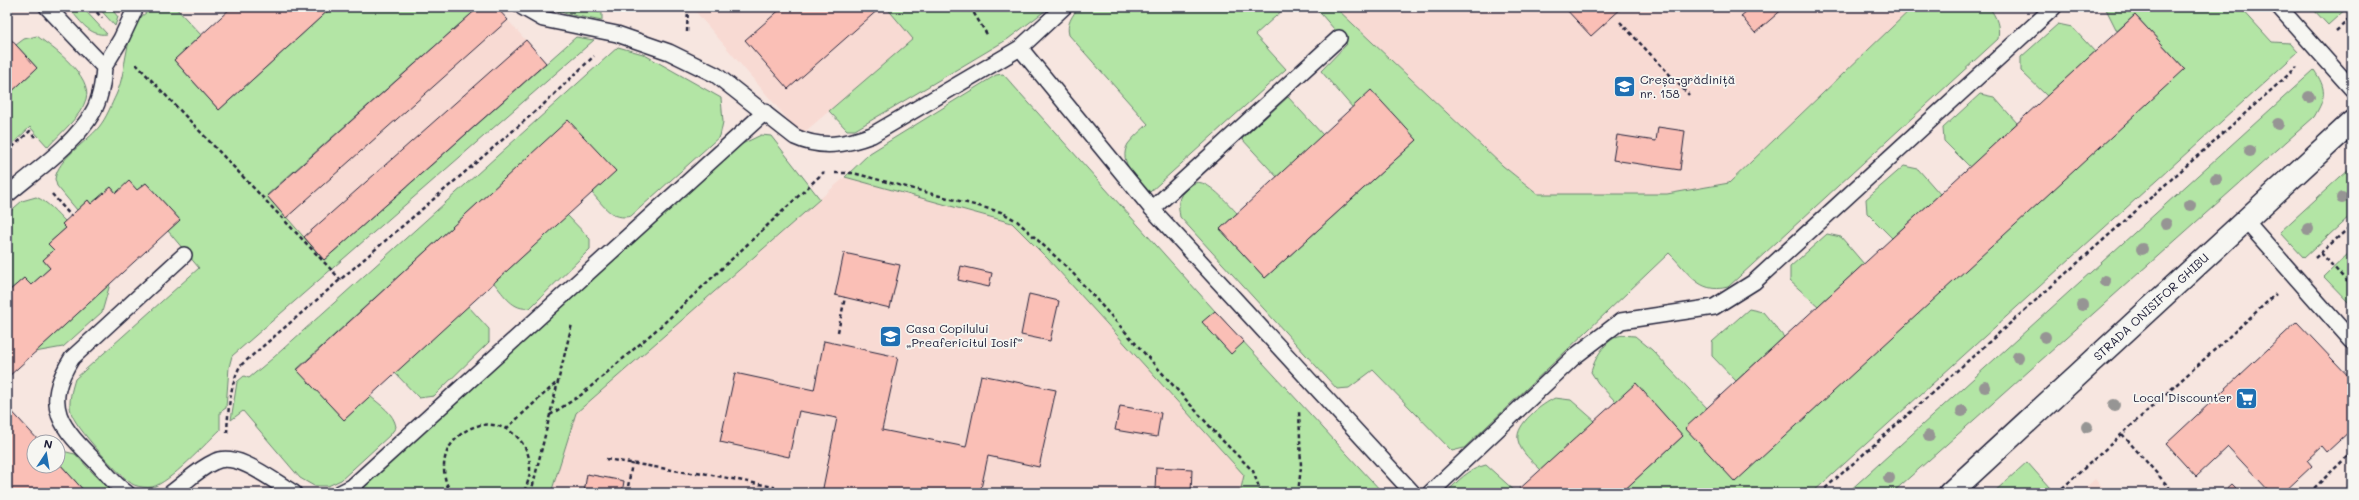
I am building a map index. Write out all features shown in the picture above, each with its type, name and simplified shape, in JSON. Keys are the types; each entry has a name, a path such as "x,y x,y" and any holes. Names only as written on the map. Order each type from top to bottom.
{"street":[{"name":"STRADA ONISIFOR GHIBU","path":"1950,493 2352,122"}],"lane":[{"path":"47,7 104,67"},
{"path":"7,195 82,129 94,111 99,97 104,67 136,7"},
{"path":"522,7 543,19 617,34 669,52 716,75 795,137 806,142 827,145 851,143 872,135 1006,58 1020,48 1064,7"},
{"path":"1430,493 1574,357 1621,321 1714,307 1754,282 2054,7"},
{"path":"2279,7 2352,89"},
{"path":"1152,209 1339,38"},
{"path":"1020,48 1152,209 1413,493"},
{"path":"340,493 352,487 765,112"},
{"path":"2245,220 2352,340"},
{"path":"127,493 74,440 60,420 56,398 62,374 72,358 184,255"},
{"path":"171,493 214,461 226,459 256,469 294,493"}],"path":[{"path":"970,7 987,35 1006,58"},
{"path":"1820,493 2352,17"},
{"path":"1620,22 1689,95"},
{"path":"226,459 228,412 234,377 240,366 544,104 617,34"},
{"path":"117,45 341,280"},
{"path":"550,415 581,395 663,324 823,172 853,173 1001,212 1017,221 1070,270 1222,440 1253,471 1261,493"},
{"path":"2352,225 2321,253 2352,287"},
{"path":"2057,493 2296,277"},
{"path":"838,332 845,297"},
{"path":"531,493 573,321"},
{"path":"506,429 558,381"},
{"path":"1298,493 1302,467 1299,406"},
{"path":"452,493 444,476 444,462 449,447 458,436 470,428 485,425 506,429 522,441 527,450 530,461 530,477 523,493"},
{"path":"2122,434 2174,493"},
{"path":"2309,493 2352,452"},
{"path":"606,459 774,487 773,493"},
{"path":"627,493 632,463"},
{"path":"530,477 535,477"}],"shaded area":[{"path":"479,7 496,7 546,63 324,260 267,196"},
{"path":"699,7 886,7 914,39 801,135 695,11"},
{"name":"Creșa-grădiniță nr. 158","path":"1335,7 1913,7 1729,183 1667,194 1538,194 1503,166"},
{"name":"Casa Copilului „Preafericitul Iosif“","path":"845,177 1012,223 1048,259 1244,475 1240,493 551,493 576,413"},
{"path":"2095,479 2108,493 2080,493"}],"green space":[{"path":"68,7 82,7 107,34 95,33 90,30 80,22"},
{"path":"98,7 110,7 118,17 115,26"},
{"path":"159,7 175,7 201,35 174,60 219,110 332,7 479,7 267,195 324,260 576,37 594,40 232,356 229,367 226,408 220,412 220,430 178,471 160,484 152,487 145,487 134,485 119,473 80,428 71,412 70,400 72,391 75,379 199,268 168,231 180,220 146,183 137,190 116,193 111,187 91,204 88,200 77,210 57,186 55,179 61,164 73,151 94,133 109,111 120,83 132,31 138,20 147,12"},
{"path":"546,7 573,7 602,13 602,21 567,14"},
{"path":"886,7 1050,7 1008,39 855,130 847,130 829,111 913,39"},
{"path":"1079,7 1286,7 1255,35 1286,69 1150,192 1130,170 1125,158 1125,151 1128,144 1148,124 1069,35 1069,24"},
{"path":"1315,7 1335,7 1503,166 1538,194 1667,194 1729,183 1913,7 1989,7 1997,22 1999,34 1998,39 1728,287 1718,289 1701,285 1688,274 1669,253 1464,448 1452,451 1373,370 1349,388 1337,389 1180,217 1179,205 1181,195 1195,183 1206,184 1237,213 1220,229 1265,278 1417,140 1352,107 1321,71 1347,44"},
{"path":"2105,7 2240,7 2272,42 2290,43 2298,52 1812,493 1621,493 1683,436 1636,384 1616,402 1598,383 1591,372 1603,347 1618,336 1635,336 1652,350 1707,408 2185,69 2135,15 2117,31"},
{"path":"2311,7 2348,7 2328,25"},
{"path":"2058,24 2072,27 2095,52 2047,96 2021,71 2021,57"},
{"path":"37,36 61,55 78,72 84,81 87,90 86,99 80,112 48,147 30,127 7,149 7,96 37,68 16,45 24,39"},
{"path":"618,47 643,54 721,98 723,122 720,136 631,216 624,217 613,214 609,211 592,193 615,171 568,121 297,369 344,420 370,396 390,413 395,422 396,427 390,435 341,480 328,486 314,486 300,478 243,411 231,420 237,382 244,376 249,378 273,358"},
{"path":"2314,70 2323,88 2323,98 2314,117 1892,493 1847,493"},
{"path":"1003,74 1215,311 1383,493 1240,493 1244,475 1048,259 1012,223 845,177 870,153 996,75"},
{"path":"1980,94 1994,97 2017,123 1970,167 1944,141 1943,128"},
{"path":"1288,97 1323,135 1277,177 1242,139"},
{"path":"761,135 771,136 820,199 576,413 551,493 357,493 740,145"},
{"path":"1904,166 1918,169 1940,194 1892,238 1867,213 1866,199"},
{"path":"2352,166 2352,214 2304,258 2280,232"},
{"path":"36,197 48,204 65,221 62,224 66,228 48,244 54,250 43,260 50,268 31,285 24,278 9,291 7,288 7,214 22,201"},
{"path":"567,215 590,239 590,249 530,308 514,305 505,297 494,283"},
{"path":"1827,234 1841,237 1864,264 1818,306 1790,281 1790,267"},
{"path":"2352,250 2352,306 2324,277"},
{"path":"110,284 102,312 63,347 35,352"},
{"path":"468,306 489,329 489,342 434,396 419,398 395,373"},
{"path":"1749,309 1763,312 1784,337 1736,381 1712,356 1712,342"},
{"path":"1555,398 1571,400 1595,421 1541,470 1521,449 1518,434 1530,415"},
{"path":"66,452 75,454 112,493 86,493 66,471"},
{"path":"2027,462 2050,488 2044,493 1993,493"},
{"path":"1486,465 1516,492 1446,493 1469,472"}],"building":[{"path":"232,7 332,7 219,110 174,60"},
{"path":"479,7 496,7 508,20 286,218 267,196"},
{"path":"783,7 880,8 788,89 745,40"},
{"path":"1564,7 1623,7 1591,36"},
{"path":"1752,7 1785,7 1755,33 1741,16"},
{"path":"2135,15 2185,69 1735,482 1685,428"},
{"path":"7,35 37,68 7,96"},
{"path":"526,40 546,63 324,260 304,237"},
{"path":"1371,90 1417,140 1265,278 1220,229"},
{"path":"568,120 616,171 344,420 297,370"},
{"path":"1658,127 1685,131 1680,170 1613,160 1617,135 1656,141"},
{"path":"129,181 137,190 146,183 180,220 7,378 7,288 9,291 24,278 31,285 50,268 43,260 54,250 48,244 66,228 62,224 88,200 91,204 111,187 116,193"},
{"path":"844,253 900,265 890,308 835,295"},
{"path":"961,266 992,273 989,287 958,280"},
{"path":"1029,294 1059,301 1050,341 1021,335"},
{"path":"1215,311 1244,342 1231,354 1202,322"},
{"path":"2297,322 2352,380 2352,429 2327,452 2322,446 2307,460 2312,466 2283,493 2271,493 2228,447 2196,477 2166,444"},
{"path":"824,341 898,357 882,430 966,447 981,375 1056,390 1039,467 988,456 980,493 822,493 837,418 799,411 789,457 720,442 735,373 814,390"},
{"path":"1636,383 1683,436 1621,493 1515,493"},
{"path":"7,406 33,434 26,434 26,474 66,474 66,471 86,493 7,493"},
{"path":"1120,406 1161,413 1157,437 1115,430"},
{"path":"1156,467 1192,469 1191,493 1155,491"},
{"path":"587,474 624,481 622,493 584,493"},
{"path":"2232,484 2241,493 2222,493"}],"place":[{"name":"Creșa-grădiniță nr. 158","path":"1625,87"},
{"name":"Casa Copilului „Preafericitul Iosif“","path":"891,336"},
{"name":"Local Discounter","path":"2247,398"}]}
